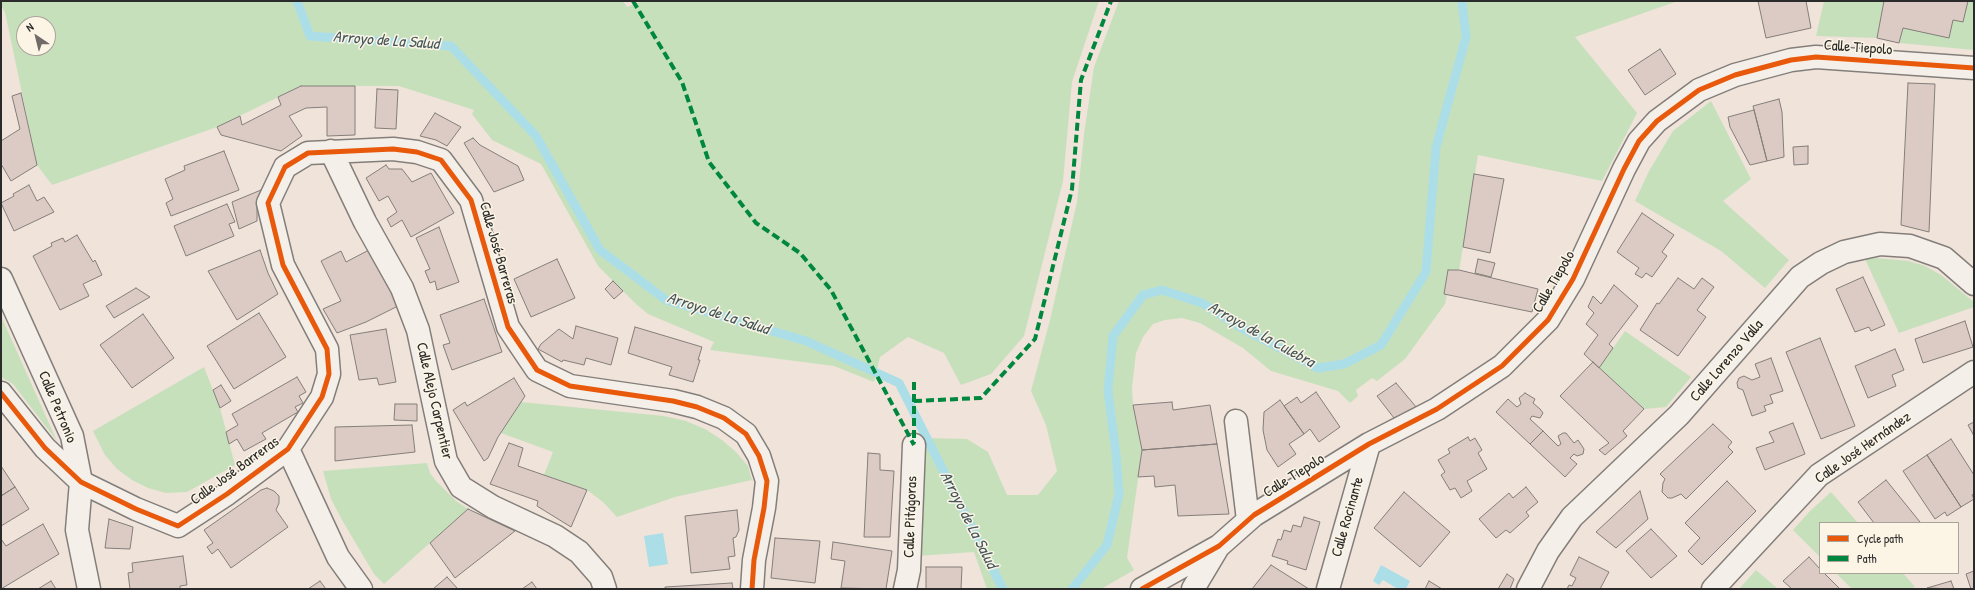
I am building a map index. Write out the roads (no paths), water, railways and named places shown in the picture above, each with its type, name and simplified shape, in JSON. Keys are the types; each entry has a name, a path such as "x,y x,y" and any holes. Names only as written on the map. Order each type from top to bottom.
{"street":[{"name":"Calle Tiepolo","path":"1142,589 1219,546 1254,515 1369,444 1437,409 1502,366 1548,320 1573,279 1624,168 1639,142 1657,121 1699,90 1735,75 1791,60 1816,57 1974,68"},
{"name":"Calle José Barreras","path":"81,482 136,509 178,526 226,494 288,449 322,397 329,374 327,349 283,265 268,203 285,167 308,153 393,149 417,152 441,160 471,200 508,327 537,370 570,386 673,401 697,407 724,418 746,434 759,456 766,481 764,508 754,560 752,589"},
{"name":"Calle Alejo Carpentier","path":"331,151 365,222 402,288 418,330 446,461 462,487 493,507 556,536 579,552 602,577 605,589"},
{"name":"Calle Lorenzo Valla","path":"1528,589 1548,551 1572,517 1679,415 1800,278 1821,263 1844,252 1880,244 1910,246 1944,258 1974,284"},
{"name":"Calle Petronio","path":"1,279 72,436 81,482 77,530 89,589"},
{"name":"Calle José Hernández","path":"1713,589 1819,475 1974,372"},
{"path":"1,393 45,448 81,482"},
{"path":"1236,421 1248,520"},
{"name":"Calle Rocinante","path":"1328,589 1369,444"},
{"name":"Calle Pitágoras","path":"906,589 909,570 914,445"},
{"path":"288,449 338,558 361,589"},
{"path":"1193,589 1219,546"}],"water":[{"path":"663,533 668,564 649,567 644,536"},
{"path":"1381,565 1410,581 1406,589 1398,589 1383,580 1379,585 1373,581"}],"waterway":[{"name":"Arroyo de La Salud","path":"297,1 310,36 451,46 536,136 600,250 666,300 806,341 899,383 1003,589"},
{"name":"Arroyo de la Culebra","path":"1072,589 1107,545 1119,494 1116,454 1108,391 1113,336 1143,295 1162,290 1202,303 1240,327 1318,368 1344,364 1381,345 1426,272 1436,147 1466,37 1462,1"}]}
